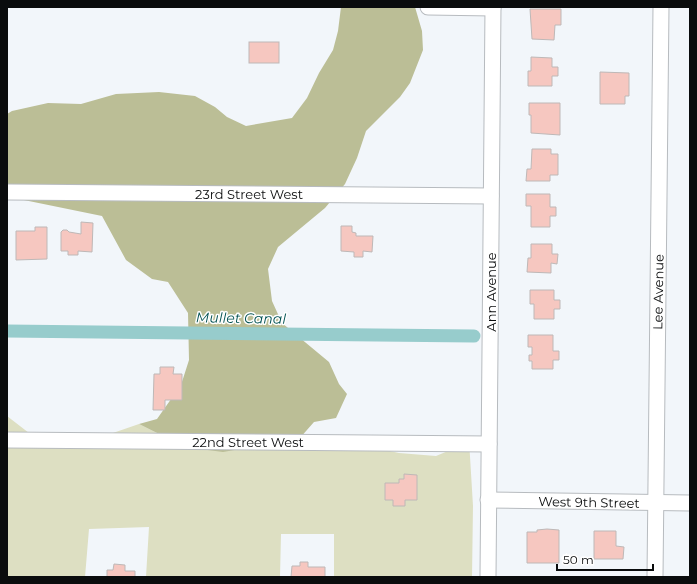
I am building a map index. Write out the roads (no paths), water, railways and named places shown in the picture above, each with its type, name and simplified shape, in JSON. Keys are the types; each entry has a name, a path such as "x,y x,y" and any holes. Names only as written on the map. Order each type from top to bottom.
{"street":[{"path":"428,7 493,7"},
{"name":"Ann Avenue","path":"488,577 493,7"},
{"name":"Lee Avenue","path":"655,577 661,7"},
{"name":"23rd Street West","path":"7,192 491,196"},
{"name":"22nd Street West","path":"7,440 489,444"},
{"name":"West 9th Street","path":"488,500 690,503"}],"waterway":[{"name":"Mullet Canal","path":"7,331 474,336"}]}
